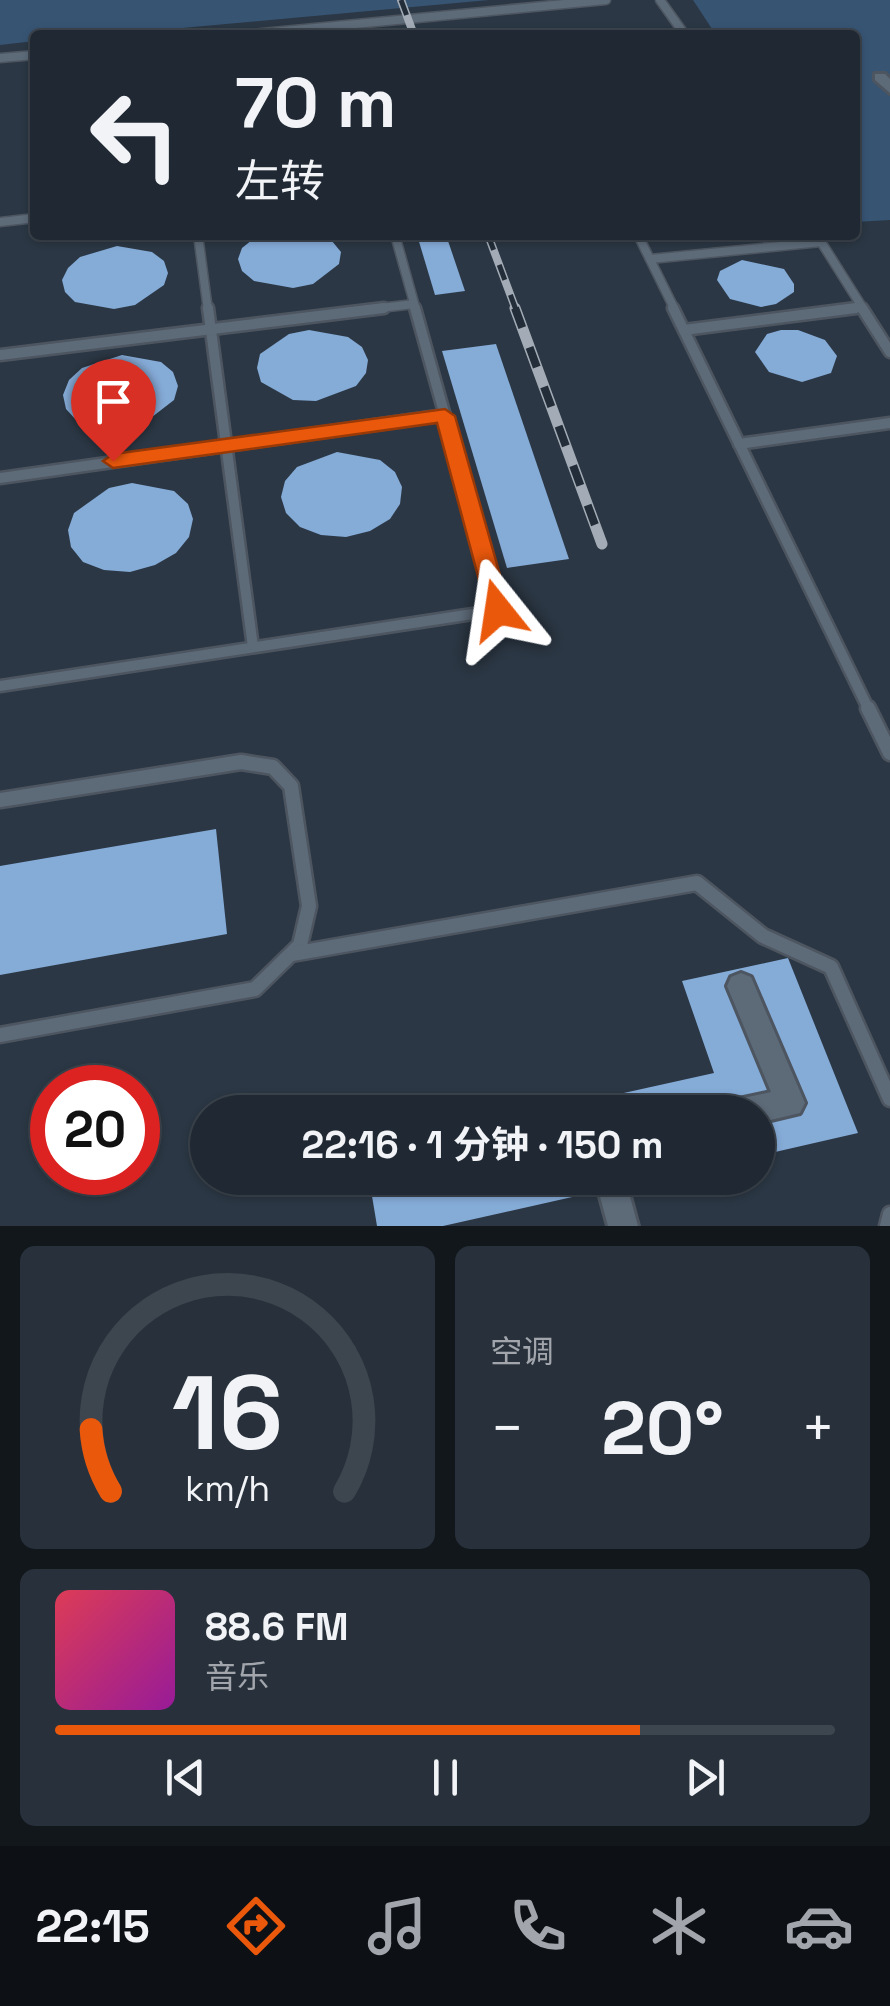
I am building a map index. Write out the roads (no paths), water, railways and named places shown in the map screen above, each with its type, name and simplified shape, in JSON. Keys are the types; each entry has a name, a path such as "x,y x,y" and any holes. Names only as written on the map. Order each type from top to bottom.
{"street":[{"path":"741,986 790,1103 775,1105"},
{"path":"615,1195 623,1226"}],"lane":[{"path":"293,30 606,0"},
{"path":"660,0 681,30"},
{"path":"0,58 30,55"},
{"path":"0,222 30,219"},
{"path":"199,240 253,647"},
{"path":"0,686 498,610 396,240"},
{"path":"640,240 890,753"},
{"path":"650,259 811,240"},
{"path":"820,240 890,352"},
{"path":"0,355 414,304"},
{"path":"684,330 862,307"},
{"path":"0,478 445,416"},
{"path":"739,444 890,423"},
{"path":"0,800 241,762 272,767 291,786 309,906 300,945 255,989 0,1036"},
{"path":"290,954 698,883 763,936 832,967 890,1099"},
{"path":"887,1226 890,1214"}],"railway":[{"path":"401,0 412,30"},
{"path":"490,240 516,310"},
{"path":"515,308 602,544"}]}
